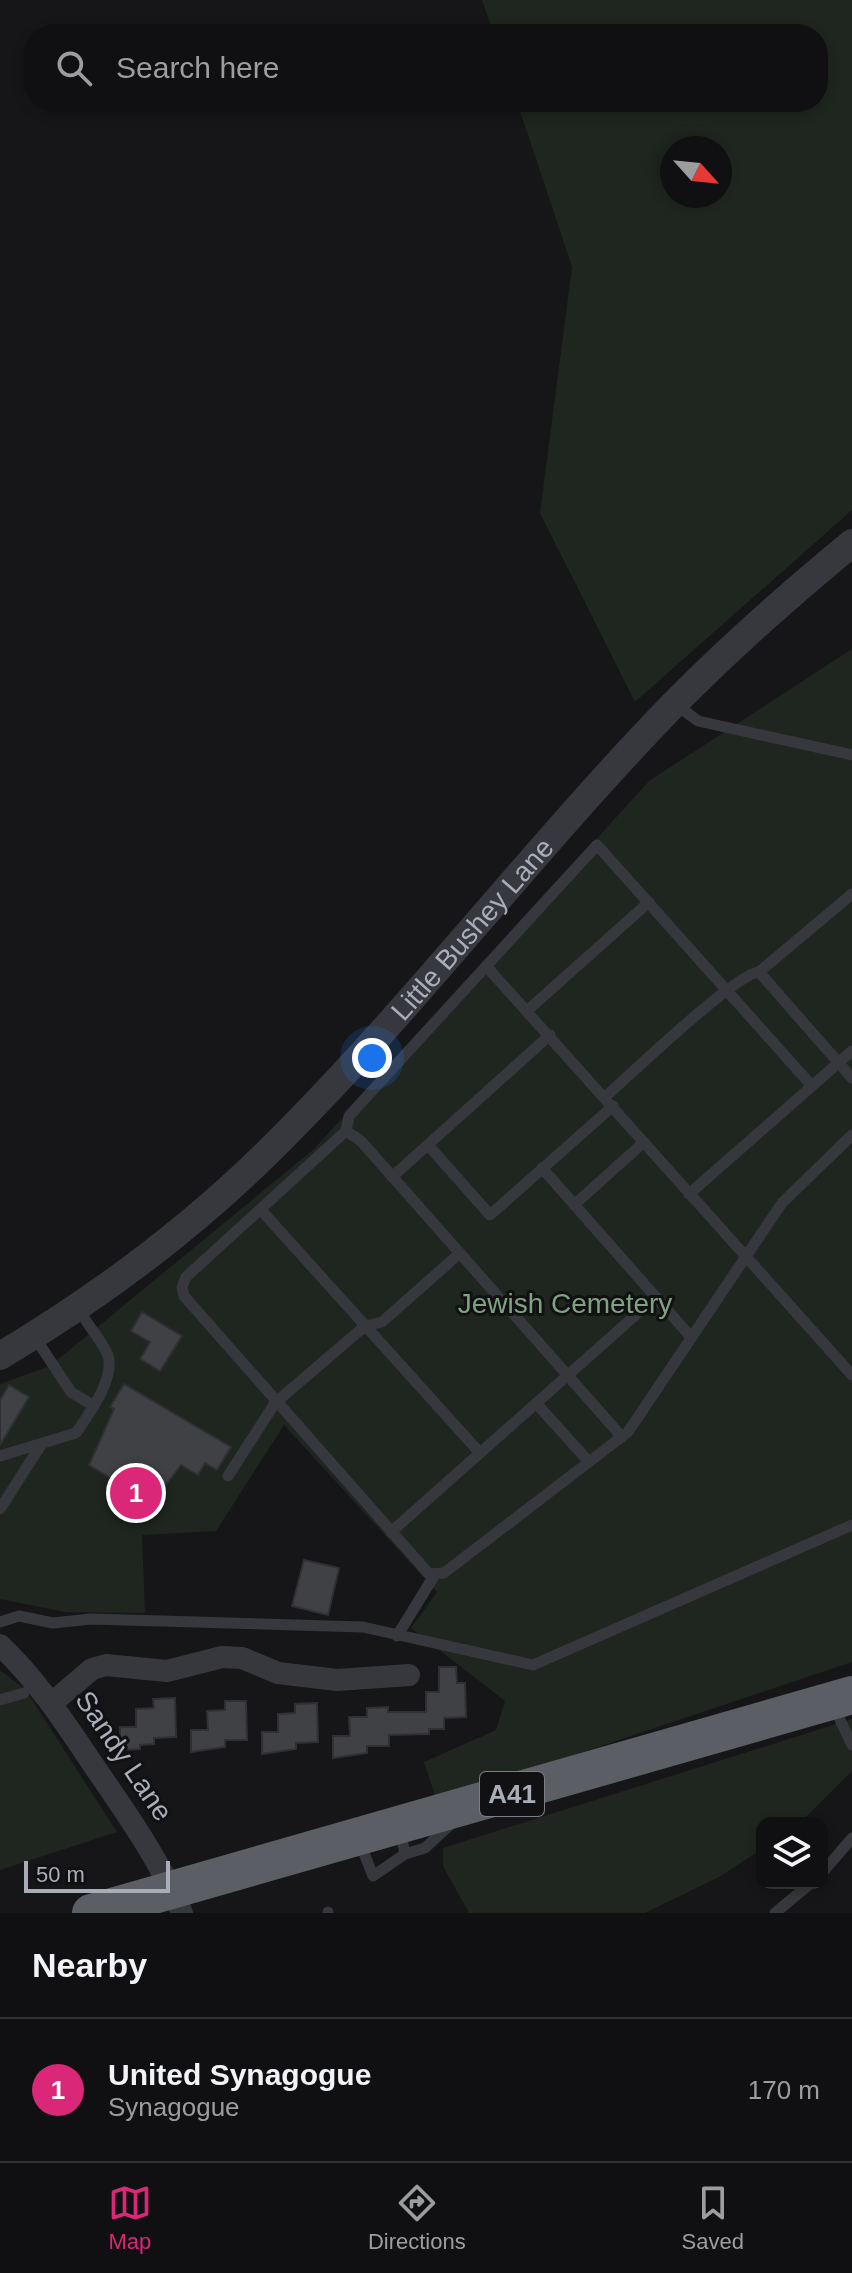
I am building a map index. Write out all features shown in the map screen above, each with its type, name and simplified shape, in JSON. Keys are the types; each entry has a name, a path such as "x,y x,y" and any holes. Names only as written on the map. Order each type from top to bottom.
{"highway":[{"name":"A41","path":"91,1913 176,1901 359,1839 402,1841 468,1807 841,1698"}],"street":[{"name":"Little Bushey Lane","path":"0,1356 77,1307 163,1244 263,1156 675,703 775,607 852,543"},
{"name":"Sandy Lane","path":"0,1645 29,1672 52,1703 156,1856 176,1901"},
{"path":"52,1703 92,1669 106,1665 167,1671 222,1657 242,1658 278,1673 337,1680 409,1675"}],"lane":[{"path":"675,703 698,721 852,755"},
{"path":"434,1576 275,1403 184,1296 182,1287 186,1277 346,1131 349,1116 597,845 812,1086"},
{"path":"428,1145 490,1215 729,990 751,973 759,972 852,894"},
{"path":"528,1010 649,902"},
{"path":"486,966 852,1375"},
{"path":"759,972 852,1078"},
{"path":"392,1177 550,1035"},
{"path":"689,1194 852,1051"},
{"path":"346,1131 361,1141 622,1437"},
{"path":"397,1636 434,1576 444,1573 622,1437 745,1255 796,1186 852,1135"},
{"path":"574,1205 644,1142"},
{"path":"542,1168 691,1337"},
{"path":"261,1210 480,1453"},
{"path":"228,1476 275,1403 365,1326 382,1322 460,1253"},
{"path":"391,1532 656,1297"},
{"path":"0,1456 76,1433 94,1406 109,1370 108,1353 77,1307"},
{"path":"34,1336 71,1392 94,1406"},
{"path":"536,1403 589,1462"},
{"path":"0,1509 41,1445"},
{"path":"0,1622 19,1616 53,1623 91,1619 363,1627 533,1665 852,1525"},
{"path":"0,1700 24,1693"},
{"path":"841,1698 852,1745"},
{"path":"828,1866 852,1838"},
{"path":"775,1913 804,1889"}],"green space":[{"path":"482,0 852,0 852,510 635,702 540,513 572,267 520,112 828,112 828,24 490,24"},
{"name":"Jewish Cemetery","path":"852,649 852,1662 437,1801 424,1762 496,1730 505,1701 411,1628 437,1592 284,1425 216,1531 142,1535 145,1613 65,1612 0,1599 0,1384 50,1366 314,1149 649,781"},
{"path":"0,1670 25,1689 117,1832 0,1870"},
{"path":"852,1719 852,1771 806,1817 756,1817 756,1853 719,1877 645,1913 469,1913 443,1866 443,1848"}],"building":[{"path":"142,1312 182,1336 160,1371 140,1359 150,1342 131,1331"},
{"path":"124,1384 231,1447 217,1470 205,1463 198,1475 181,1465 152,1503 89,1465 114,1409 110,1407"},
{"path":"9,1385 29,1397 0,1445 0,1400"},
{"path":"304,1560 339,1568 328,1615 292,1606"},
{"path":"439,1667 456,1667 457,1683 465,1683 466,1717 444,1718 444,1729 429,1729 429,1734 389,1735 389,1746 367,1746 367,1753 333,1758 333,1736 350,1736 349,1717 367,1717 367,1708 388,1707 388,1712 426,1712 426,1692 439,1692"},
{"path":"175,1698 176,1737 154,1738 154,1744 140,1745 140,1749 120,1750 120,1727 136,1727 136,1709 154,1708 153,1699"},
{"path":"225,1701 246,1701 247,1740 225,1740 225,1747 191,1752 191,1730 208,1730 207,1711 225,1710"},
{"path":"317,1703 318,1742 296,1743 296,1749 262,1754 262,1732 278,1732 278,1714 295,1713 295,1704"}],"place":[{"name":"United Synagogue","path":"136,1493"}]}
